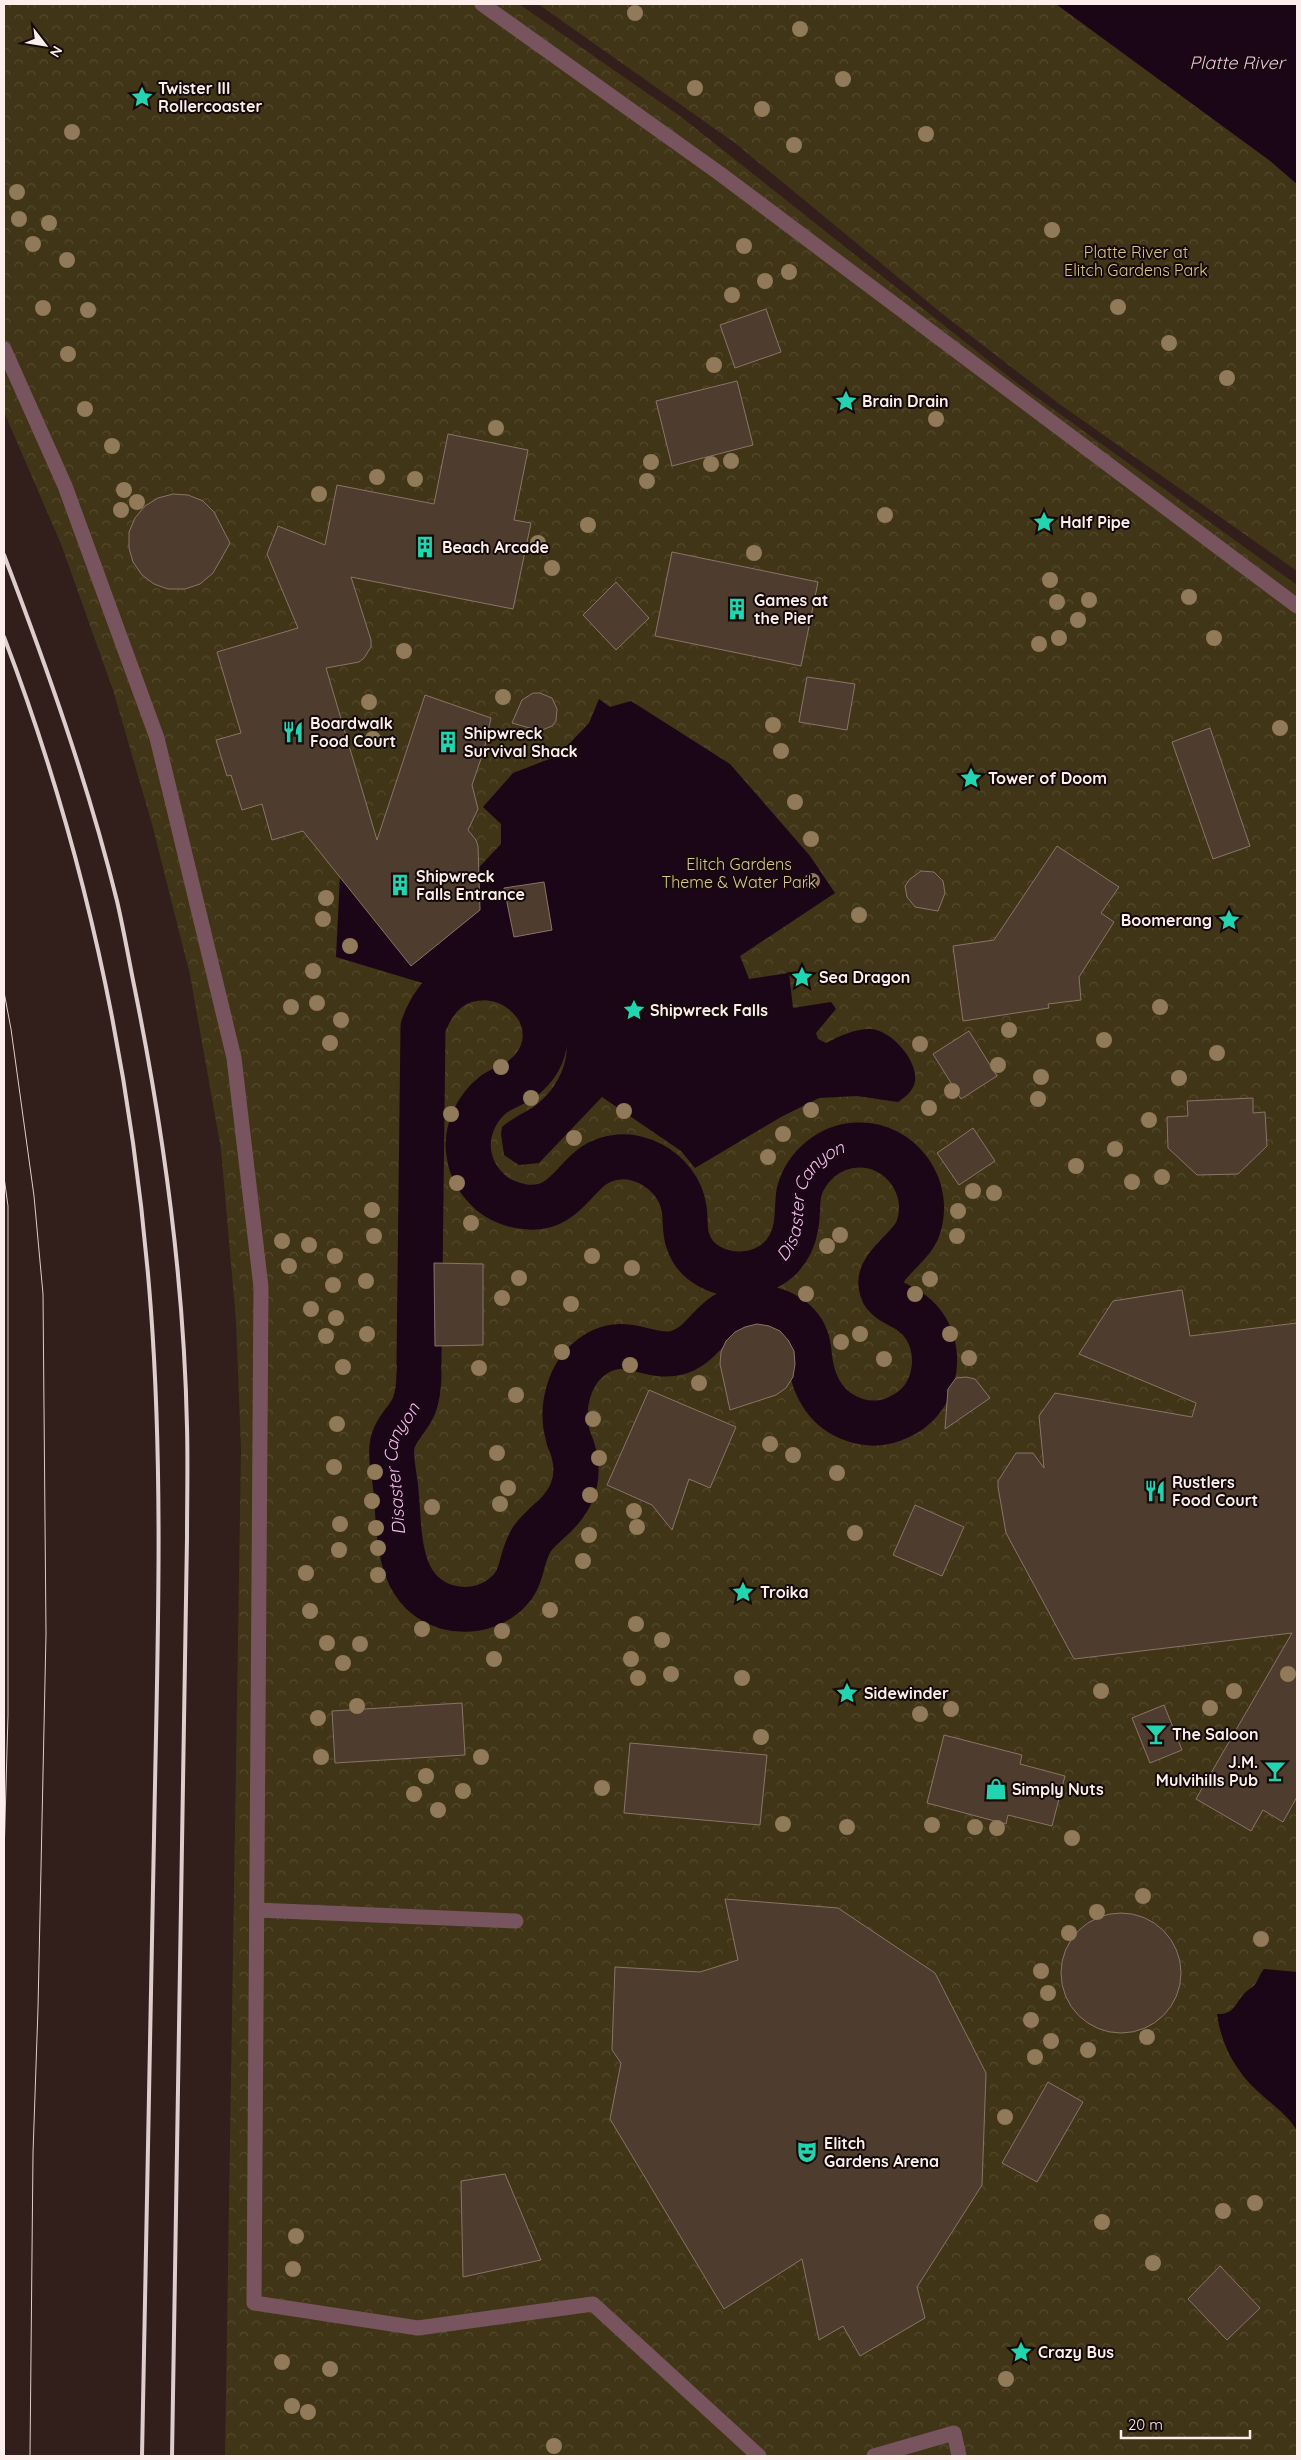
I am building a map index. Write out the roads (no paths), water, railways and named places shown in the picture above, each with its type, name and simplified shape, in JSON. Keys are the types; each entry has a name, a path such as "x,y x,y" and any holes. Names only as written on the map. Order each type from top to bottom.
{"lane":[{"path":"482,4 719,173 1297,606"},
{"path":"4,349 65,486 157,738 234,1058 262,1287 254,2303 418,2328 593,2304 759,2456"},
{"path":"257,1910 516,1921"},
{"path":"874,2456 954,2433 959,2456"}],"water":[{"name":"Platte River","path":"1056,4 1297,4 1297,184 1269,160"},
{"path":"599,699 610,707 631,701 730,764 810,856 835,893 740,956 749,979 789,973 793,1008 831,1002 836,1009 816,1033 818,1039 826,1043 842,1035 870,1029 887,1035 895,1041 909,1058 915,1077 913,1088 898,1102 857,1096 819,1098 781,1117 695,1168 681,1151 602,1097 539,1163 519,1165 504,1155 502,1127 532,1108 547,1095 563,1069 567,1050 562,1028 546,1015 541,1001 536,994 513,975 485,967 456,971 429,985 336,957 340,876 411,965 475,914 469,878 501,844 501,824 483,807 513,773 552,758 570,743 589,723"},
{"path":"1264,1969 1297,1972 1297,2131 1287,2117 1246,2080 1227,2050 1219,2027 1217,2014 1223,2014 1232,2010 1243,1995 1255,1984"}],"waterway":[{"name":"Disaster Canyon","path":"419,1363 423,1027 433,1006 440,997 456,984 466,980 490,978 504,981 517,987 537,1007 542,1016 544,1026 544,1045 537,1063 523,1078 494,1094 477,1113 470,1129 468,1146 474,1170 487,1189 498,1198 522,1206 539,1207 547,1205 563,1195 583,1174 598,1163 619,1157 639,1159 663,1172 677,1188 684,1208 687,1237 691,1249 696,1256 702,1262 717,1270 742,1274 752,1273 771,1266 790,1245 797,1222 799,1192 802,1183 813,1166 829,1153 847,1146 873,1146 900,1160 910,1172 917,1185 921,1200 921,1215 917,1231 908,1244 889,1264 881,1278 882,1291 885,1296 909,1311 919,1320 929,1333 932,1341 935,1358 933,1375 929,1388 917,1405 899,1417 877,1423 855,1420 837,1411 824,1397 815,1380 808,1343 802,1331 797,1324 784,1314 768,1308 751,1307 737,1309 726,1314 695,1343 687,1349 676,1353 655,1353 624,1347 613,1347 601,1351 582,1366 568,1392 565,1423 576,1465 576,1474 571,1493 561,1509 532,1539 518,1577 509,1591 495,1602 482,1607 468,1609 447,1607 430,1599 418,1589 404,1560 398,1525 392,1451 395,1435 414,1406 418,1390 419,1373"}],"tram line":[{"path":"4,992 11,1029 34,1196 43,1294 46,1634 33,2153 30,2456"},
{"path":"4,1177 8,1206 8,1715 4,1856"}],"railway":[{"path":"4,555 66,726 106,857 117,901 155,1098 171,1207 182,1317 187,1427 187,1538 172,2456"},
{"path":"4,637 33,718 59,801 82,884 102,969 119,1054 132,1139 151,1311 155,1377 158,1508 157,1706 142,2456"}],"place":[{"name":"Twister III Rollercoaster","path":"142,97"},
{"name":"Brain Drain","path":"846,401"},
{"name":"Half Pipe","path":"1044,522"},
{"name":"Beach Arcade","path":"425,547"},
{"name":"Games at the Pier","path":"737,609"},
{"name":"Boardwalk Food Court","path":"293,732"},
{"name":"Shipwreck Survival Shack","path":"448,742"},
{"name":"Tower of Doom","path":"971,778"},
{"name":"Shipwreck Falls Entrance","path":"400,885"},
{"name":"Boomerang","path":"1229,920"},
{"name":"Sea Dragon","path":"802,977"},
{"name":"Shipwreck Falls","path":"634,1010"},
{"name":"Rustlers Food Court","path":"1155,1491"},
{"name":"Troika","path":"743,1592"},
{"name":"Sidewinder","path":"847,1693"},
{"name":"The Saloon","path":"1156,1734"},
{"name":"J.M. Mulvihills Pub","path":"1275,1771"},
{"name":"Simply Nuts","path":"996,1789"},
{"name":"Elitch Gardens Arena","path":"807,2152"},
{"name":"Crazy Bus","path":"1021,2352"}],"park label":[{"name":"Platte River at Elitch Gardens Park","path":"1136,261"},
{"name":"Elitch Gardens Theme & Water Park","path":"739,873"}]}
